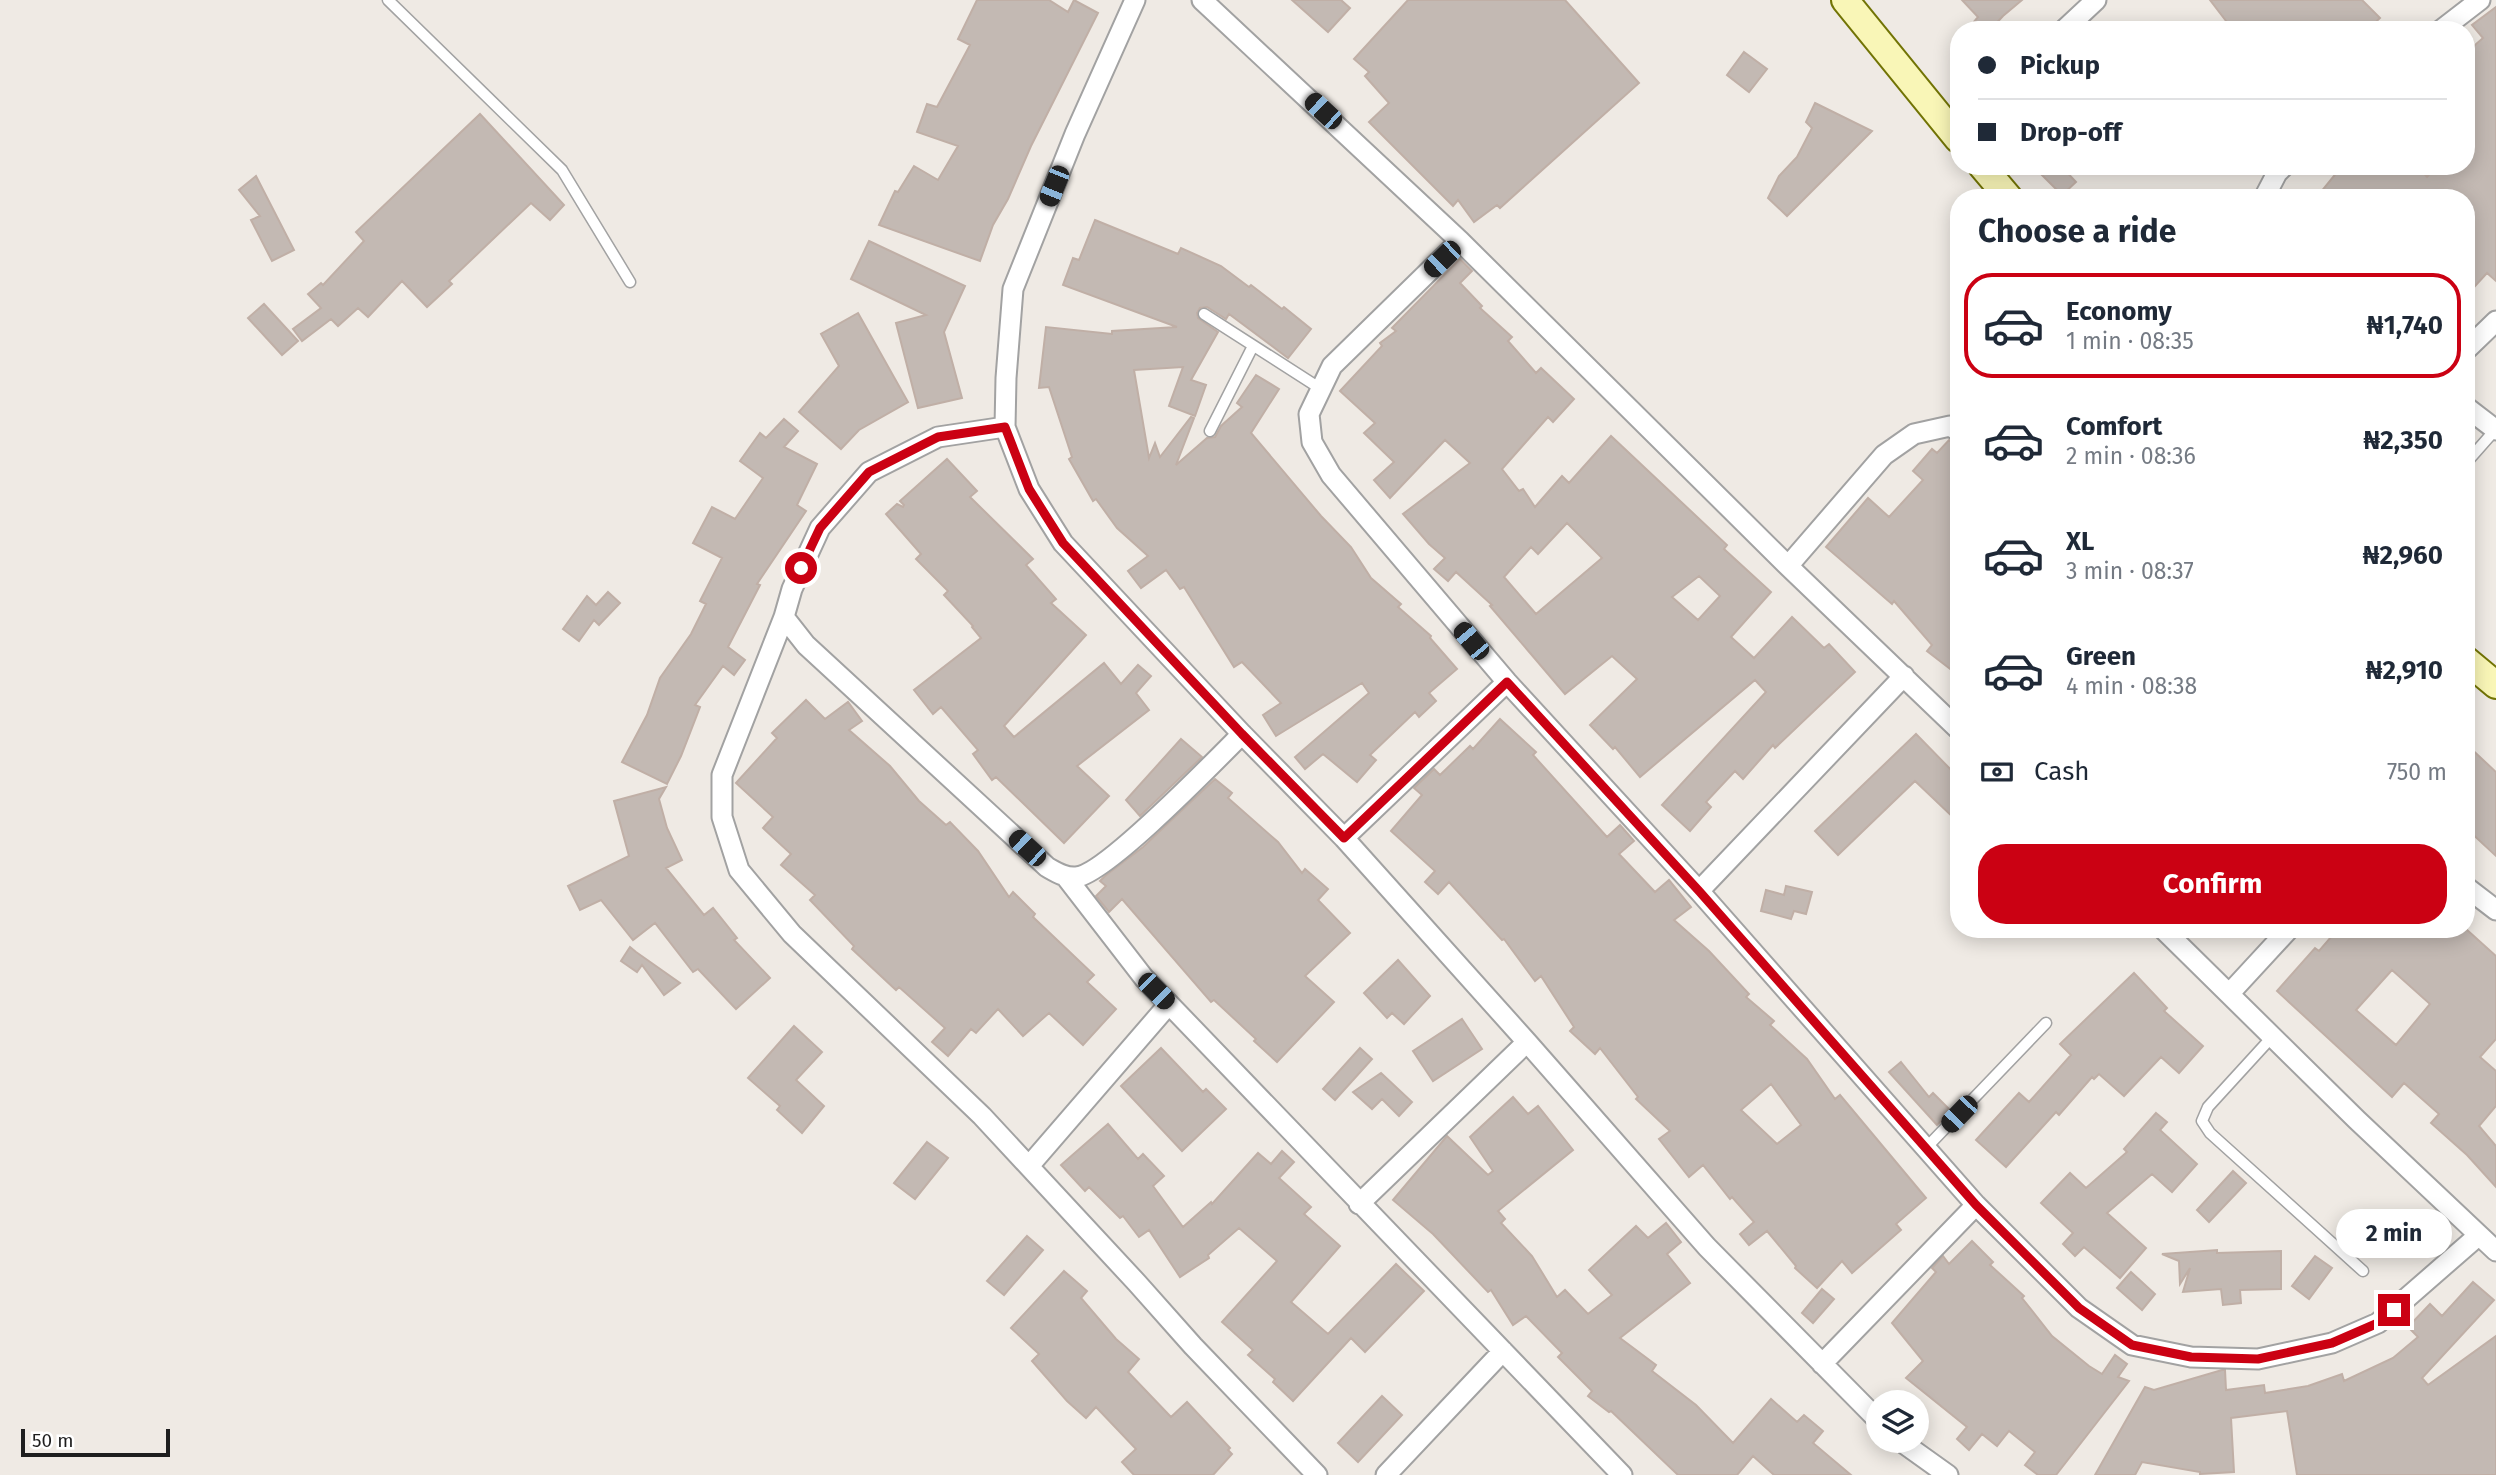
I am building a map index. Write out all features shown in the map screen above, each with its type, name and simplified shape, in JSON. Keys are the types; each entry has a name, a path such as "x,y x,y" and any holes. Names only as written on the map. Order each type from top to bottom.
{"main road":[{"path":"1845,0 1950,126"},
{"path":"1990,175 2002,189"},
{"path":"2475,668 2496,685"}],"street":[{"path":"1135,0 1074,134 1013,289 1005,427 1029,489 1063,543 1242,734 1344,838 1707,1247 1866,1408"},
{"path":"1202,0 1460,241 1788,566 1950,721"},
{"path":"2074,21 2096,0"},
{"path":"2453,21 2480,0"},
{"path":"1460,241 1332,366 1308,414 1312,442 1331,475 1507,682 1699,891 1976,1205 2079,1308 2132,1345 2191,1357 2258,1359 2332,1343 2378,1323 2479,1235"},
{"path":"2475,341 2496,321"},
{"path":"2475,414 2496,430"},
{"path":"1788,566 1884,455 1914,434 1950,426"},
{"path":"1005,427 938,437 869,472 820,528 792,589 784,617 722,775 722,817 739,870 792,934 982,1116 1193,1346 1317,1475"},
{"path":"784,617 806,645 826,664 1047,867 1066,877 1135,968 1622,1475"},
{"path":"1699,891 1904,677"},
{"path":"1344,838 1507,682"},
{"path":"1066,877 1079,877 1094,869 1153,822 1242,734"},
{"path":"2475,894 2496,910"},
{"path":"2172,938 2496,1251"},
{"path":"2229,994 2280,938"},
{"path":"1029,1166 1169,1004"},
{"path":"1359,1204 1527,1042"},
{"path":"1822,1364 1976,1205"},
{"path":"1386,1475 1503,1351"},
{"path":"1917,1453 1948,1475"}],"lane":[{"path":"388,0 562,170 630,282"},
{"path":"1204,314 1321,389"},
{"path":"1210,431 1252,346"},
{"path":"2475,453 2496,430"},
{"path":"1926,1148 2046,1023"},
{"path":"2272,1037 2208,1107 2202,1121 2210,1133 2363,1271"}],"building":[{"path":"977,0 1049,0 1068,12 1074,0 1098,13 993,225 980,261 879,225 895,191 898,192 914,166 938,180 958,146 917,132 927,104 937,107 970,45 958,39"},
{"path":"1292,0 1341,0 1350,8 1328,32"},
{"path":"1408,0 1565,0 1639,83 1500,208 1497,205 1474,222 1458,200 1453,206 1369,122 1389,103 1365,76 1369,72 1354,59"},
{"path":"1962,0 2022,0 1998,21 1975,21 1978,17"},
{"path":"2210,0 2362,0 2380,18 2377,21 2226,21"},
{"path":"2496,7 2496,281 2487,273 2475,286 2475,189 2323,189 2335,175 2475,175 2475,45 2483,38 2475,29 2475,23"},
{"path":"1744,52 1767,69 1749,92 1727,75"},
{"path":"1815,103 1872,131 1787,216 1768,198 1779,176 1797,157 1812,128 1806,122"},
{"path":"480,114 564,205 550,220 531,203 449,281 452,284 427,307 402,281 368,317 358,308 338,326 331,319 302,341 293,329 321,308 308,294 321,283 323,285 364,241 356,232"},
{"path":"2042,175 2069,175 2076,182 2068,189 2056,189"},
{"path":"256,176 294,250 272,261 251,220 260,216 239,190"},
{"path":"1095,220 1178,254 1181,248 1221,266 1282,309 1284,307 1311,329 1288,358 1229,314 1226,319 1207,307 1200,308 1198,318 1218,332 1191,380 1206,385 1195,416 1169,406 1183,367 1134,370 1149,458 1155,443 1160,457 1191,417 1194,418 1176,465 1207,438 1215,437 1221,426 1242,407 1237,403 1256,375 1279,389 1251,433 1321,516 1351,547 1371,578 1401,604 1398,607 1431,636 1457,669 1429,693 1436,701 1419,717 1415,712 1370,755 1376,760 1357,782 1323,754 1305,769 1295,757 1369,693 1362,683 1276,736 1263,715 1281,703 1242,662 1234,667 1184,587 1180,589 1166,570 1141,588 1128,571 1148,556 1117,528 1096,499 1093,501 1069,459 1072,457 1049,387 1039,388 1046,327 1112,334 1112,331 1177,327 1063,285 1073,258 1079,260"},
{"path":"869,241 965,286 944,332 962,398 918,408 896,323 926,315 851,279"},
{"path":"1460,259 1472,271 1460,283 1482,306 1480,308 1512,337 1508,341 1536,373 1541,368 1574,399 1553,422 1548,417 1502,469 1519,491 1523,489 1535,507 1562,476 1569,483 1611,436 1727,545 1724,549 1771,592 1731,637 1754,658 1792,617 1824,648 1829,644 1855,672 1775,748 1773,745 1743,779 1735,771 1706,802 1711,807 1690,831 1662,805 1766,692 1755,680 1640,777 1615,747 1613,749 1590,725 1637,679 1612,656 1565,694 1490,606 1492,605 1456,572 1448,581 1434,569 1445,558 1403,514 1470,463 1445,440 1390,498 1374,480 1394,462 1364,433 1375,423 1340,391 1382,346 1380,343 1396,331 1392,328","holes":["1567,523 1602,558 1536,614 1504,577 1531,547 1538,554","1699,576 1720,596 1698,620 1672,597"]},
{"path":"264,304 298,341 282,355 248,318"},
{"path":"858,313 908,402 859,430 841,449 799,412 839,366 821,334"},
{"path":"784,419 798,431 784,447 817,464 797,505 806,511 757,584 760,585 728,647 745,660 734,675 723,666 695,705 700,707 667,784 622,762 647,715 660,678 691,634 706,604 700,601 722,558 693,543 712,507 735,519 763,478 740,461 760,433 766,438"},
{"path":"1950,441 1950,669 1927,651 1932,645 1894,601 1892,604 1826,547 1868,498 1889,517 1923,480 1913,471 1932,449 1937,453"},
{"path":"947,459 977,491 970,497 1033,559 1026,565 1056,599 1051,603 1086,635 1004,726 1014,737 1104,663 1121,684 1138,665 1151,676 1136,693 1149,710 1077,766 1109,796 1064,843 996,777 992,780 973,754 978,750 941,707 933,714 914,690 981,638 944,595 948,591 916,559 921,554 886,514 897,504 903,507 900,501"},
{"path":"608,592 620,603 599,625 594,620 579,641 563,629 587,596 596,605"},
{"path":"806,700 825,719 848,702 862,721 849,730 890,766 919,801 946,825 950,822 978,851 1009,897 1013,892 1035,914 1033,917 1094,975 1087,982 1116,1009 1083,1045 1049,1013 1023,1036 998,1009 976,1033 971,1029 948,1056 932,1042 945,1028 899,987 896,990 852,949 854,946 810,900 815,895 781,865 791,854 763,828 773,817 736,783 777,738 772,733"},
{"path":"1500,719 1536,752 1533,755 1607,837 1620,825 1634,841 1619,854 1655,892 1669,880 1691,907 1674,920 1709,951 1749,994 1746,997 1774,1021 1770,1025 1807,1059 1835,1099 1840,1095 1926,1198 1896,1224 1901,1230 1852,1273 1842,1261 1817,1288 1795,1268 1767,1231 1749,1245 1740,1234 1754,1222 1732,1197 1730,1199 1703,1165 1689,1177 1659,1139 1670,1131 1636,1099 1638,1097 1600,1048 1595,1054 1570,1031 1574,1027 1541,976 1535,981 1504,939 1502,940 1449,882 1438,894 1425,882 1435,871 1391,831 1422,795 1414,788 1434,769 1440,775 1470,746 1473,749","holes":["1771,1084 1801,1125 1777,1144 1741,1110"]},
{"path":"1916,734 1950,769 1950,814 1915,781 1838,855 1815,831"},
{"path":"1181,739 1202,757 1140,816 1126,800"},
{"path":"2475,752 2496,772 2496,856 2475,836"},
{"path":"1215,779 1232,793 1228,798 1278,842 1302,873 1305,869 1328,889 1318,900 1350,933 1305,976 1334,1002 1277,1062 1214,1000 1211,1002 1122,899 1109,912 1096,896 1106,886 1100,881 1105,876 1143,847"},
{"path":"666,787 659,799 667,828 682,860 666,868 704,915 713,908 737,938 734,940 770,978 736,1009 698,969 693,972 655,923 633,940 601,900 580,910 568,886 629,856 614,801"},
{"path":"1786,886 1812,892 1806,914 1794,911 1791,919 1761,911 1766,890 1784,895"},
{"path":"2475,937 2496,956 2496,1039 2480,1057 2496,1071 2496,1106 2479,1126 2496,1146 2496,1187 2467,1155 2431,1123 2439,1114 2404,1083 2392,1097 2277,991 2315,948 2319,951 2330,938","holes":["2392,970 2430,1004 2396,1045 2356,1010"]},
{"path":"630,947 680,983 664,995 642,965 637,972 621,961"},
{"path":"1398,960 1430,996 1404,1024 1392,1013 1387,1018 1364,993"},
{"path":"2134,973 2167,1008 2164,1011 2203,1046 2179,1073 2161,1057 2124,1096 2099,1074 2094,1079 2092,1077 2059,1115 2056,1112 2006,1167 1976,1140 2019,1093 2029,1102 2071,1055 2060,1044"},
{"path":"1462,1019 1482,1049 1433,1081 1413,1051"},
{"path":"794,1026 822,1052 796,1080 824,1106 802,1133 777,1110 780,1106 748,1078"},
{"path":"1161,1048 1203,1092 1206,1089 1226,1109 1182,1151 1121,1086"},
{"path":"1360,1048 1372,1059 1335,1100 1323,1089"},
{"path":"1901,1062 1929,1097 1933,1093 1951,1111 1937,1125 1889,1072"},
{"path":"1381,1073 1412,1102 1399,1116 1382,1099 1372,1109 1353,1092"},
{"path":"1513,1097 1528,1114 1538,1106 1573,1150 1498,1211 1505,1219 1501,1223 1532,1256 1557,1297 1565,1290 1588,1314 1612,1295 1589,1270 1636,1226 1648,1238 1666,1223 1681,1242 1667,1254 1690,1283 1620,1338 1656,1365 1652,1371 1696,1405 1733,1443 1771,1399 1797,1422 1804,1415 1823,1431 1813,1443 1851,1475 1774,1475 1753,1456 1737,1475 1678,1475 1611,1411 1588,1396 1592,1391 1558,1357 1562,1353 1526,1316 1513,1325 1491,1290 1488,1292 1433,1234 1393,1200 1447,1136 1488,1175 1493,1171 1470,1137"},
{"path":"2156,1113 2167,1122 2160,1130 2197,1164 2172,1192 2152,1174 2107,1213 2146,1248 2120,1278 2084,1247 2075,1256 2063,1244 2073,1233 2041,1203 2070,1173 2086,1188 2127,1152 2124,1149"},
{"path":"1108,1124 1138,1159 1143,1154 1164,1176 1153,1186 1183,1227 1211,1202 1212,1204 1258,1153 1271,1164 1282,1151 1294,1162 1279,1178 1311,1207 1304,1214 1340,1246 1291,1302 1328,1334 1396,1264 1424,1291 1365,1352 1351,1338 1293,1401 1273,1382 1275,1379 1248,1355 1253,1350 1222,1322 1277,1261 1239,1228 1208,1255 1209,1258 1180,1277 1149,1230 1139,1237 1123,1216 1120,1218 1089,1187 1085,1191 1061,1165"},
{"path":"927,1142 948,1158 915,1199 894,1183"},
{"path":"2233,1171 2246,1183 2209,1222 2197,1210"},
{"path":"1027,1236 1043,1250 1004,1295 987,1281"},
{"path":"1972,1241 1993,1262 1990,1265 2024,1296 2022,1298 2052,1336 2089,1366 2102,1374 2115,1355 2127,1364 2118,1377 2129,1381 2056,1475 2038,1475 2025,1465 2035,1452 2009,1431 1997,1446 1982,1434 1969,1450 1957,1439 1967,1427 1929,1396 1929,1390 1921,1390 1906,1378 1923,1361 1892,1323 1936,1272 1932,1268 1943,1256 1949,1264"},
{"path":"2217,1250 2217,1253 2281,1251 2281,1289 2240,1290 2241,1303 2223,1305 2221,1289 2183,1292 2190,1268 2180,1284 2179,1261 2162,1254"},
{"path":"2315,1256 2332,1268 2309,1299 2292,1286"},
{"path":"1064,1271 1087,1291 1081,1298 1116,1339 1139,1359 1128,1372 1171,1417 1187,1402 1230,1448 1228,1450 1232,1454 1213,1475 1134,1475 1122,1462 1136,1449 1096,1407 1086,1418 1067,1401 1032,1361 1039,1354 1011,1328"},
{"path":"2131,1272 2155,1294 2142,1310 2117,1288"},
{"path":"2473,1282 2494,1300 2422,1378 2428,1385 2496,1336 2496,1475 2297,1475 2287,1411 2231,1418 2234,1472 2200,1474 2142,1462 2135,1475 2095,1475 2145,1387 2154,1390 2222,1370 2225,1370 2226,1390 2264,1385 2265,1393 2308,1386 2342,1374 2344,1381 2393,1358 2418,1337 2408,1327 2430,1304 2442,1316"},
{"path":"1822,1289 1834,1299 1813,1323 1802,1313"},
{"path":"1382,1396 1402,1415 1358,1462 1338,1443"}],"route":[{"path":"801,568 820,528 869,472 938,437 1005,427 1029,489 1063,543 1242,734 1344,838 1507,682 1699,891 1976,1205 2079,1308 2132,1345 2191,1357 2258,1359 2332,1343 2378,1323 2394,1310"}]}
